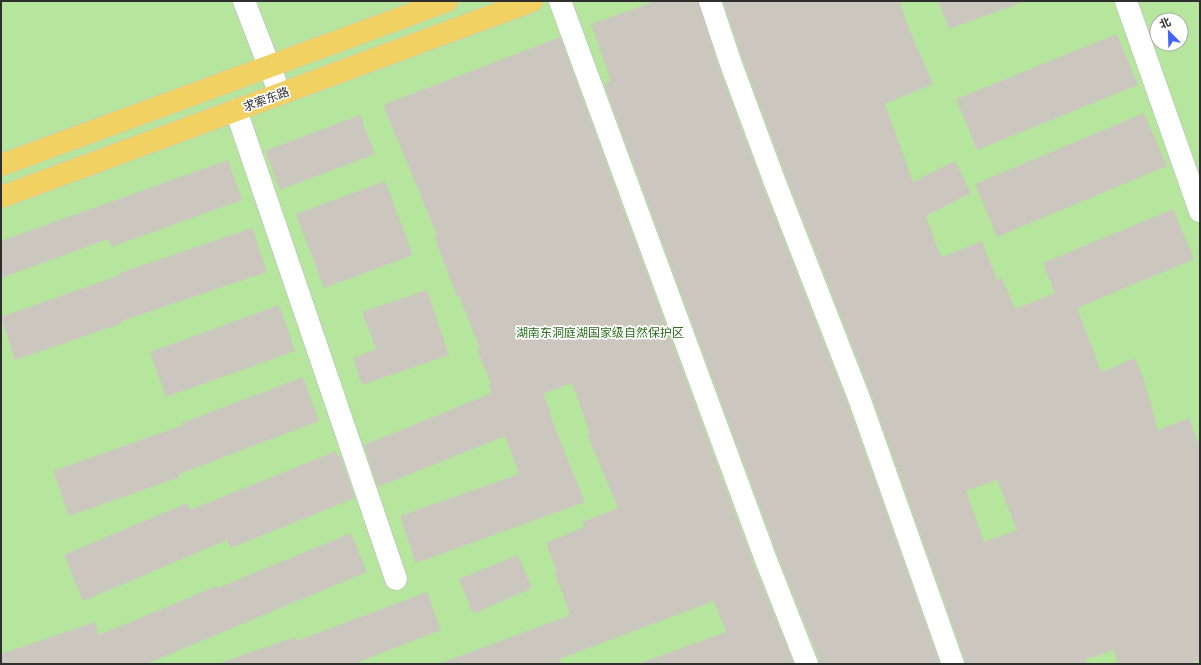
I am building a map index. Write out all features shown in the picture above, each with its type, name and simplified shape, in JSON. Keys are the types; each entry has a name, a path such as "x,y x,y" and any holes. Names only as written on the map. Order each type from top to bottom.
{"main road":[{"path":"1,164 447,1"},
{"name":"求索东路","path":"1,197 532,1"}],"street":[{"path":"244,1 280,94"},
{"path":"560,1 766,560 807,664"},
{"path":"710,1 731,64 774,180 859,398 953,664"},
{"path":"1126,1 1200,211"},
{"path":"236,110 396,579"}],"green space":[{"name":"湖南东洞庭湖国家级自然保护区","path":"1,1 1200,1 1200,664 1,664"}],"building":[{"path":"656,1 698,1 719,68 762,184 847,402 940,664 819,664 819,659 778,556 604,84 611,81 591,24"},
{"path":"723,1 899,1 917,49 933,84 885,104 913,182 955,161 971,193 926,216 940,254 942,257 982,241 997,280 1002,278 1015,309 1055,293 1043,263 1173,209 1194,259 1077,308 1101,371 1102,372 1135,358 1144,380 1158,430 1189,418 1200,448 1200,660 1187,664 1118,664 1113,650 1085,660 1086,664 965,664 965,660 871,394 786,176","holes":["997,480 1017,530 984,542 966,491"]},
{"path":"938,1 1020,1 1020,3 949,29"},
{"path":"1117,34 1138,85 977,150 956,99"},
{"path":"560,37 754,565 794,664 643,664 643,662 726,632 714,601 559,659 561,664 445,664 444,662 568,616 567,614 570,613 554,572 557,572 546,543 584,527 582,522 618,508 587,434 590,433 572,383 543,394 551,412 549,413 585,502 416,563 400,516 519,474 505,436 378,487 364,445 492,393 489,385 491,384 477,350 480,349 459,296 457,297 434,236 437,235 383,105"},
{"path":"1144,113 1167,166 997,237 975,184"},
{"path":"360,115 375,154 280,190 265,151"},
{"path":"228,160 242,200 111,247 108,239 1,278 1,241"},
{"path":"385,181 413,255 324,288 296,214"},
{"path":"252,228 267,272 122,321 123,323 15,360 1,317 120,275 120,273"},
{"path":"427,290 449,355 362,385 353,358 376,349 362,312"},
{"path":"279,305 295,351 166,397 150,352"},
{"path":"303,377 319,421 179,474 180,477 69,516 53,471 183,425 182,423"},
{"path":"336,451 338,456 340,455 355,498 231,548 227,540 83,601 64,555 187,503 190,510"},
{"path":"351,533 367,572 146,664 1,664 1,654 95,622 99,635"},
{"path":"518,555 532,588 473,614 459,579"},
{"path":"427,592 441,630 353,664 224,664 223,662 295,637 297,641"}]}
